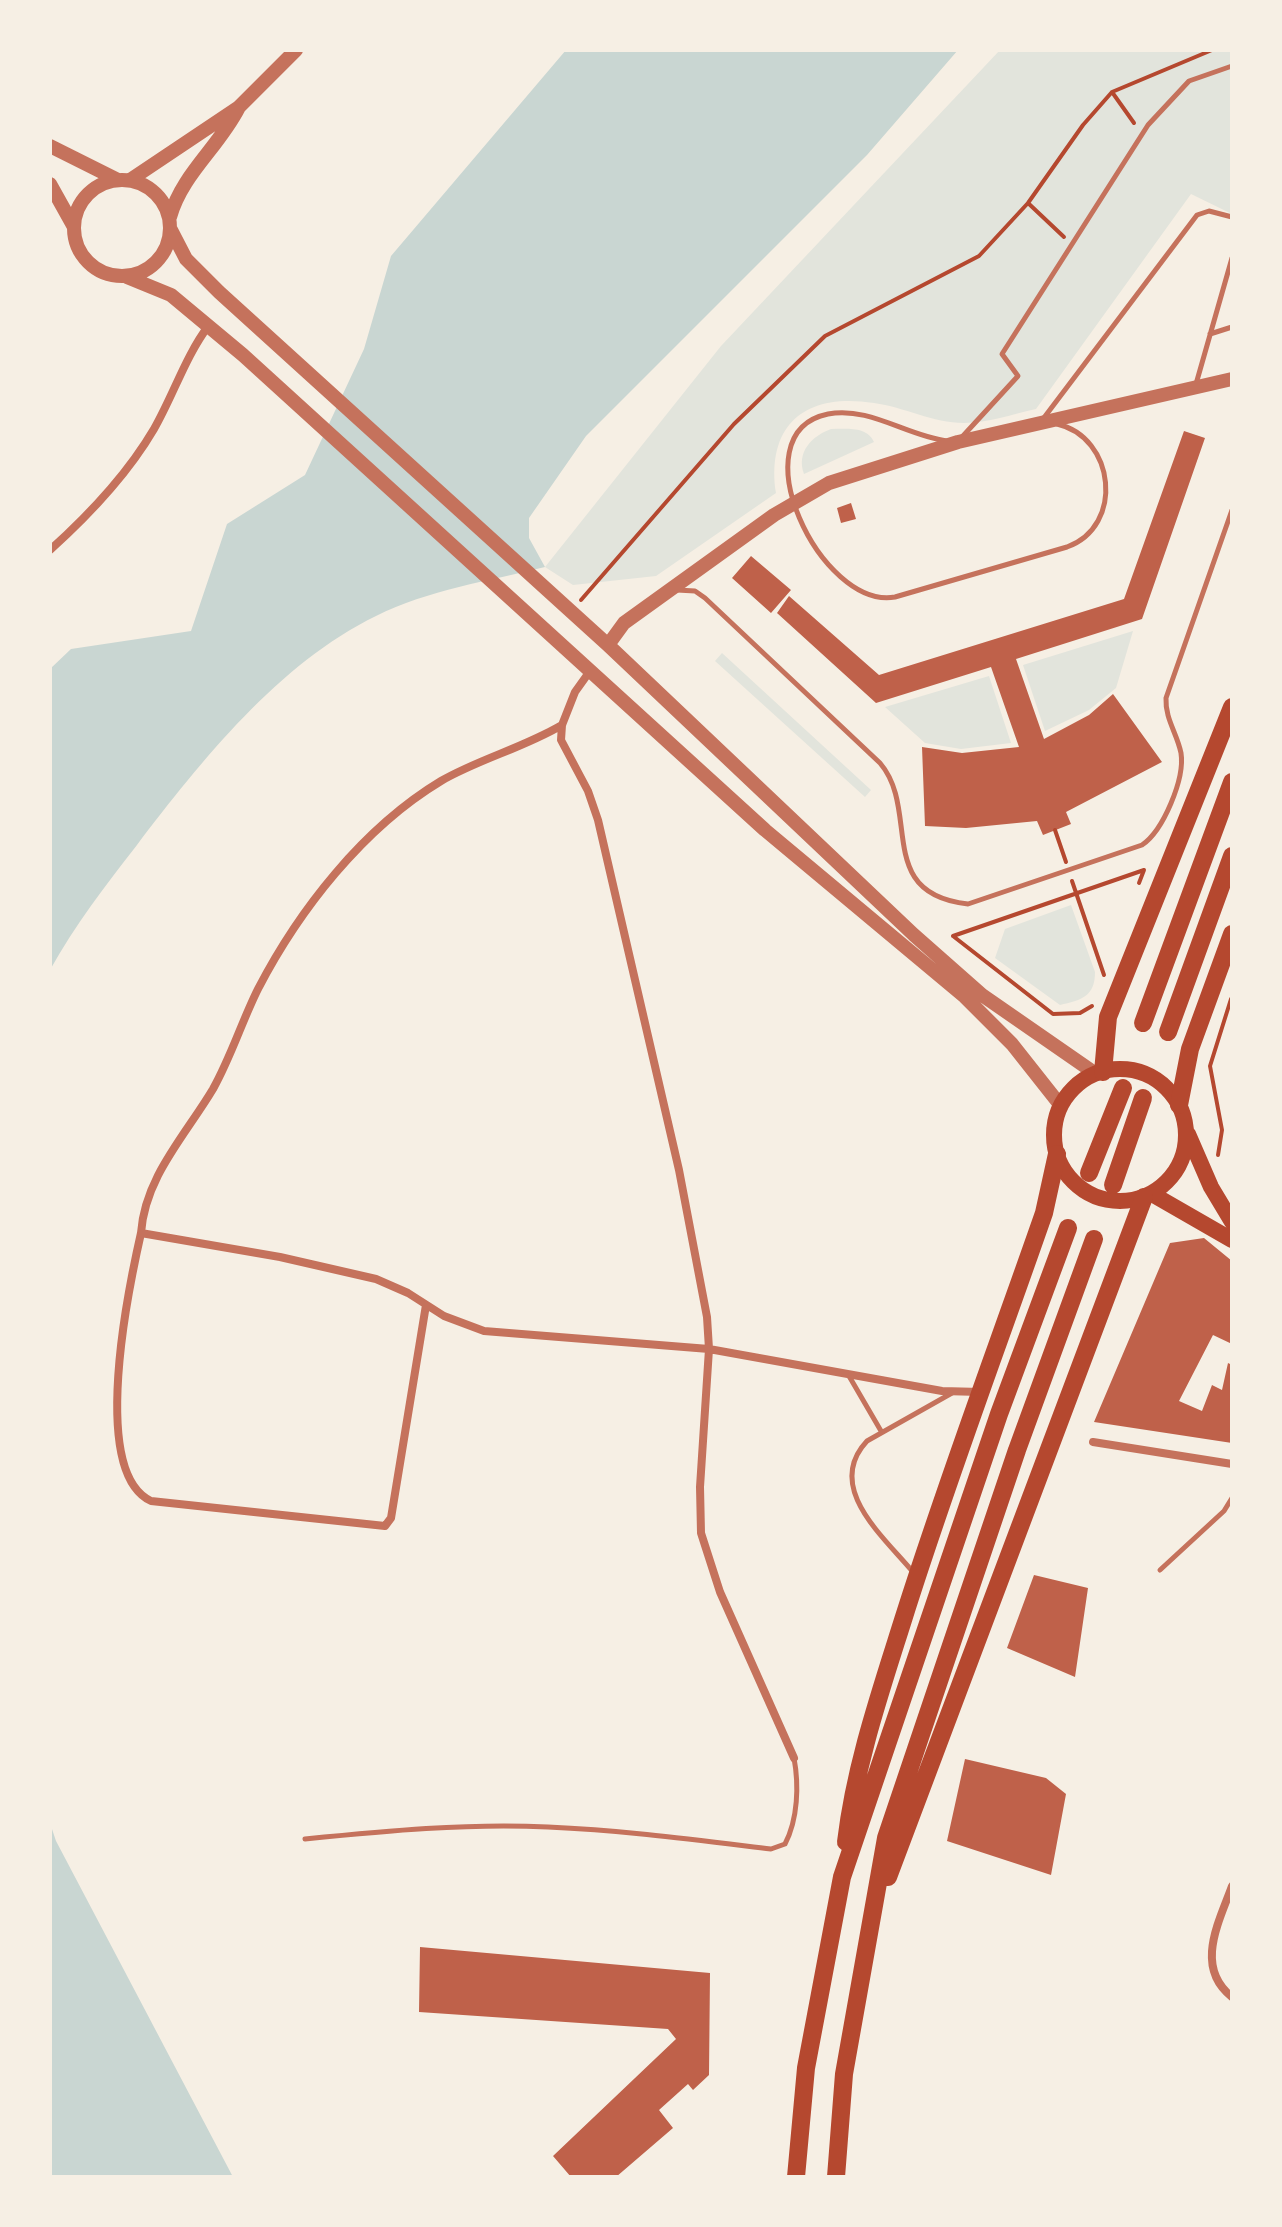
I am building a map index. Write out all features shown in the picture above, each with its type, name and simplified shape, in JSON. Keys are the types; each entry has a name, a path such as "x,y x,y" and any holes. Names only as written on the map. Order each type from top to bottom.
{"highway":[{"path":"1099,1073 1108,1017 1232,707"},
{"path":"1143,1023 1232,782"},
{"path":"1168,1032 1232,856"},
{"path":"1179,1105 1190,1049 1232,934"},
{"path":"1089,1173 1123,1088"},
{"path":"1113,1185 1143,1098"},
{"path":"796,2177 806,2068 842,1877 851,1802 917,1577 1044,1213 1057,1154"},
{"path":"872,1917 1148,1196"},
{"path":"842,1877 999,1414 1068,1228"},
{"path":"836,2177 844,2074 886,1838 1045,1368 1094,1239"}],"main road":[{"path":"1185,1124 1181,1162 1169,1181 1148,1196 1114,1201 1088,1193 1067,1175 1057,1154 1054,1138 1061,1106 1082,1082 1099,1073 1124,1069 1149,1076 1170,1092 1179,1105 1196,1156 1232,1222"},
{"path":"1148,1196 1232,1240"}],"street":[{"path":"74,227 80,204 87,195 107,182 124,180 239,107 296,50"},
{"path":"127,277 158,261 180,190 217,144 239,107"},
{"path":"50,146 151,189 197,271 608,645 982,995 1099,1073"},
{"path":"50,184 74,227 79,249 94,267 171,295 209,325 765,830 965,997 1012,1044 1061,1106"},
{"path":"50,550 128,470 156,426 191,351 209,325"},
{"path":"608,645 624,623 793,504 829,483 958,442 1232,379"},
{"path":"590,671 575,692 562,725 561,740 588,791 602,836 679,1170 702,1289 709,1349 700,1487 701,1533 720,1592 794,1758"},
{"path":"426,1305 391,1518 385,1526 151,1501 136,1491 127,1475 117,1391 124,1311 149,1190 215,1085 274,960 335,875 383,826 425,792 459,772 519,749 562,725"},
{"path":"141,1233 280,1257 376,1279 464,1326 484,1331 709,1349 953,1393 982,1392"},
{"path":"1093,1442 1232,1464"},
{"path":"1232,1886 1211,1953 1218,1982 1232,1997"}],"lane":[{"path":"1232,66 1189,81 1142,133 1002,354 1018,376 958,442 922,436 866,416 827,414 799,431 791,445 787,462 793,504 812,540 843,580 856,591 879,598 895,597 1067,547 1090,534 1104,510 1106,492 1098,455 1088,439 1074,429 1040,423 1197,215 1209,211 1232,217"},
{"path":"1195,388 1232,258"},
{"path":"1209,334 1232,327"},
{"path":"668,592 683,589 705,598 880,763 895,786 906,864 918,881 943,899 968,904 1142,845 1160,828 1181,766 1181,752 1166,712 1166,698 1232,510"},
{"path":"849,1375 881,1431"},
{"path":"917,1577 858,1503 852,1491 851,1472 859,1449 881,1431 953,1393"},
{"path":"1160,1570 1224,1511 1232,1498"},
{"path":"305,1839 431,1828 547,1827 663,1835 771,1849 785,1844 789,1835 796,1791 794,1758"}],"path":[{"path":"570,611 610,570 734,424 825,336 979,256 1028,203 1083,125 1112,92 1212,50"},
{"path":"1112,92 1142,133"},
{"path":"1028,203 1072,244"},
{"path":"1096,1002 1080,1013 1053,1014 953,936 1144,870 1139,884"},
{"path":"1077,894 1106,981 1111,967"},
{"path":"1219,1164 1222,1130 1210,1066 1231,999"}],"shaded area":[{"path":"566,50 958,50 867,155 586,436 529,518 529,538 545,567 416,599 376,616 307,660 244,717 188,780 91,906 50,970 50,669 71,649 191,631 227,524 305,475 364,349 391,256"},
{"path":"1000,50 1232,50 1232,214 1191,194 1036,409 964,423 874,403 850,401 810,408 785,431 778,448 776,493 656,576 573,585 545,567 721,346"},
{"path":"831,429 861,431 874,442 804,474 802,459 807,446"},
{"path":"1133,631 1116,688 1089,710 1045,731 1023,665"},
{"path":"722,653 871,790 865,797 715,661"},
{"path":"989,676 1011,743 961,749 925,743 885,707"},
{"path":"1071,905 1095,972 1092,987 1085,996 1060,1005 995,958 1005,929"},
{"path":"50,1823 56,1841 233,2177 50,2177"}],"building":[{"path":"1184,431 1205,438 1142,619 1016,659 1044,739 1089,715 1113,694 1162,762 1066,812 1071,824 1043,835 1037,821 966,828 925,826 922,747 962,753 1019,747 991,667 876,703 777,613 789,596 879,675 1124,599"},
{"path":"851,503 856,519 841,523 837,508"},
{"path":"751,556 791,590 771,613 732,578"},
{"path":"1204,1238 1232,1261 1232,1344 1213,1335 1179,1401 1202,1411 1212,1385 1222,1390 1228,1363 1232,1365 1232,1443 1094,1422 1170,1243"},
{"path":"1034,1575 1088,1588 1075,1677 1007,1648"},
{"path":"965,1759 1046,1778 1066,1794 1051,1875 947,1841"},
{"path":"420,1947 710,1973 709,2075 693,2090 688,2084 659,2110 673,2128 616,2177 571,2177 553,2156 676,2039 668,2029 419,2012"}]}
